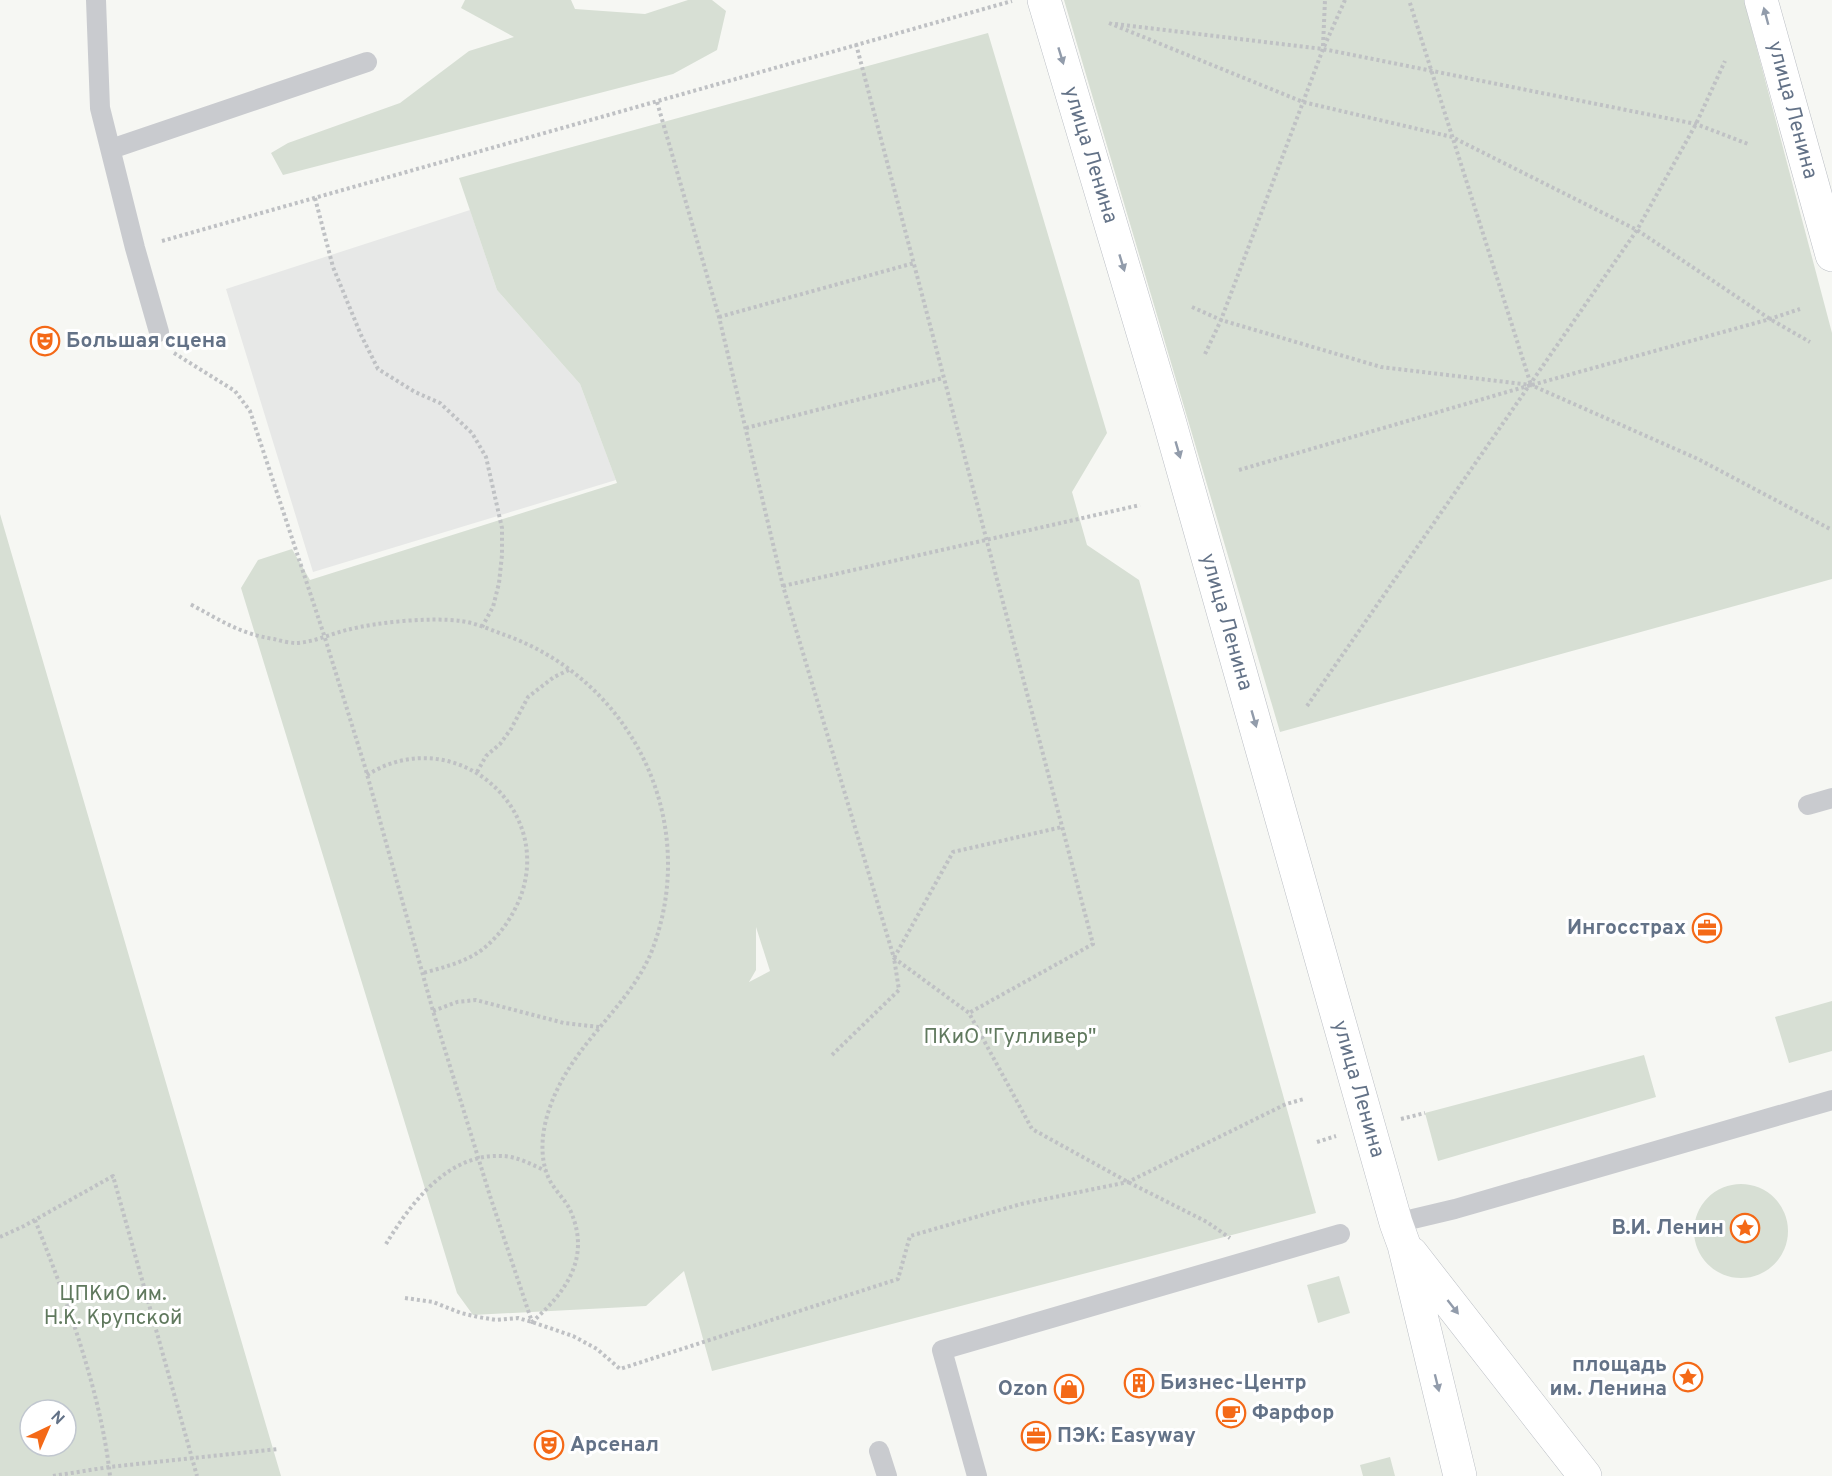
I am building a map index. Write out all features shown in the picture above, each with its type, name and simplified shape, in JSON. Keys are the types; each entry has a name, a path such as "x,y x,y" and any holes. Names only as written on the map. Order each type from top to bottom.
{"main road":[{"name":"улица Ленина","path":"1044,0 1169,420 1400,1234 1460,1476"},
{"name":"улица Ленина","path":"1761,0 1825,202 1832,255"},
{"name":"улица Ленина","path":"1400,1234 1585,1476"}],"lane":[{"path":"96,0 100,108 135,248 159,332"},
{"path":"111,149 367,62"},
{"path":"1808,805 1832,798"},
{"path":"1400,1234 1455,1209 1832,1100"},
{"path":"977,1476 942,1350 1340,1234"},
{"path":"879,1451 887,1476"}],"path":[{"path":"135,248 1016,0"},
{"path":"1323,50 1325,0"},
{"path":"1205,354 1221,320 1302,102 1345,0"},
{"path":"1409,0 1531,385"},
{"path":"1748,144 1696,123 1323,50 1109,23 1302,102 1452,137 1637,230 1770,319 1810,342"},
{"path":"856,44 1093,944 969,1013"},
{"path":"1307,706 1637,230 1696,123 1725,62"},
{"path":"657,102 719,317 783,586 894,958 899,990 832,1055"},
{"path":"315,198 333,267 361,335 378,369 415,392 440,403 472,433 486,457 502,528 502,555 495,599 482,627"},
{"path":"719,317 914,263"},
{"path":"1192,307 1221,320 1381,367 1531,385 1698,459 1832,530"},
{"path":"1239,470 1800,309"},
{"path":"159,332 165,346 235,391 250,411 325,638 367,774 433,1011 532,1322"},
{"path":"746,428 943,378"},
{"path":"783,586 986,538 1140,505"},
{"path":"190,604 252,636 296,643 325,638 346,630 398,622 462,621 482,627 530,644 570,669 603,697 628,729 647,764 658,794 666,828 667,884 662,917 650,954 616,1010 599,1027 568,1069 550,1102 543,1134 543,1159 549,1180 571,1212 577,1237 575,1266 565,1288 532,1322"},
{"path":"477,772 486,756 500,744 511,729 528,697 554,677 570,669"},
{"path":"367,774 394,761 416,758 435,758 461,764 477,772 495,786 519,821 527,847 527,872 522,897 510,919 495,939 476,954 455,964 423,973"},
{"path":"894,958 953,852 1062,827"},
{"path":"894,958 969,1013 1032,1129 1207,1222 1259,1257"},
{"path":"433,1011 457,1002 476,1000 555,1021 599,1027"},
{"path":"405,1298 433,1302 478,1317 496,1320 518,1318 532,1322 581,1340 597,1349 620,1369 898,1279 910,1236 1021,1204 1128,1182 1286,1104 1304,1099"},
{"path":"386,1244 393,1231 436,1179 456,1166 478,1158 505,1155 547,1171"},
{"path":"0,1237 113,1176 197,1476"},
{"path":"35,1220 55,1270 85,1362 103,1433 110,1476"},
{"path":"53,1476 109,1467 278,1449"}],"shaded area":[{"path":"470,210 497,290 580,384 616,480 313,572 226,289"}],"green space":[{"path":"465,0 571,0 575,9 645,14 688,0 712,0 726,11 717,50 673,74 283,175 271,153 288,143 400,103 469,51 514,37 461,8"},
{"path":"1064,0 1744,0 1832,333 1832,579 1280,732"},
{"name":"ПКиО \"Гулливер\"","path":"988,33 1107,433 1072,492 1087,545 1139,580 1316,1213 712,1371 684,1271 646,1306 473,1315 457,1293 241,588 258,560 292,549 310,580 617,483 580,384 497,290 459,178","holes":["756,927 770,971 749,982 756,970"]},
{"name":"ЦПКиО им. Н.К. Крупской","path":"0,514 281,1476 0,1476"},
{"path":"1832,1001 1832,1051 1789,1063 1775,1017"},
{"path":"1644,1055 1656,1097 1438,1161 1425,1113"},
{"path":"1741,1184 1759,1188 1774,1198 1784,1213 1788,1231 1784,1249 1774,1264 1759,1274 1741,1278 1723,1274 1708,1264 1698,1249 1694,1231 1698,1213 1708,1198 1723,1188"},
{"path":"1339,1276 1350,1313 1318,1323 1307,1285"},
{"path":"1390,1457 1395,1476 1363,1476 1360,1465"}],"place":[{"name":"Большая сцена","path":"45,341"},
{"name":"Ингосстрах","path":"1707,928"},
{"name":"В.И. Ленин","path":"1745,1228"},
{"name":"площадь им. Ленина","path":"1688,1377"},
{"name":"Бизнес-Центр","path":"1139,1383"},
{"name":"Ozon","path":"1069,1389"},
{"name":"Фарфор","path":"1231,1413"},
{"name":"ПЭК: Easyway","path":"1036,1436"},
{"name":"Арсенал","path":"549,1445"}]}
